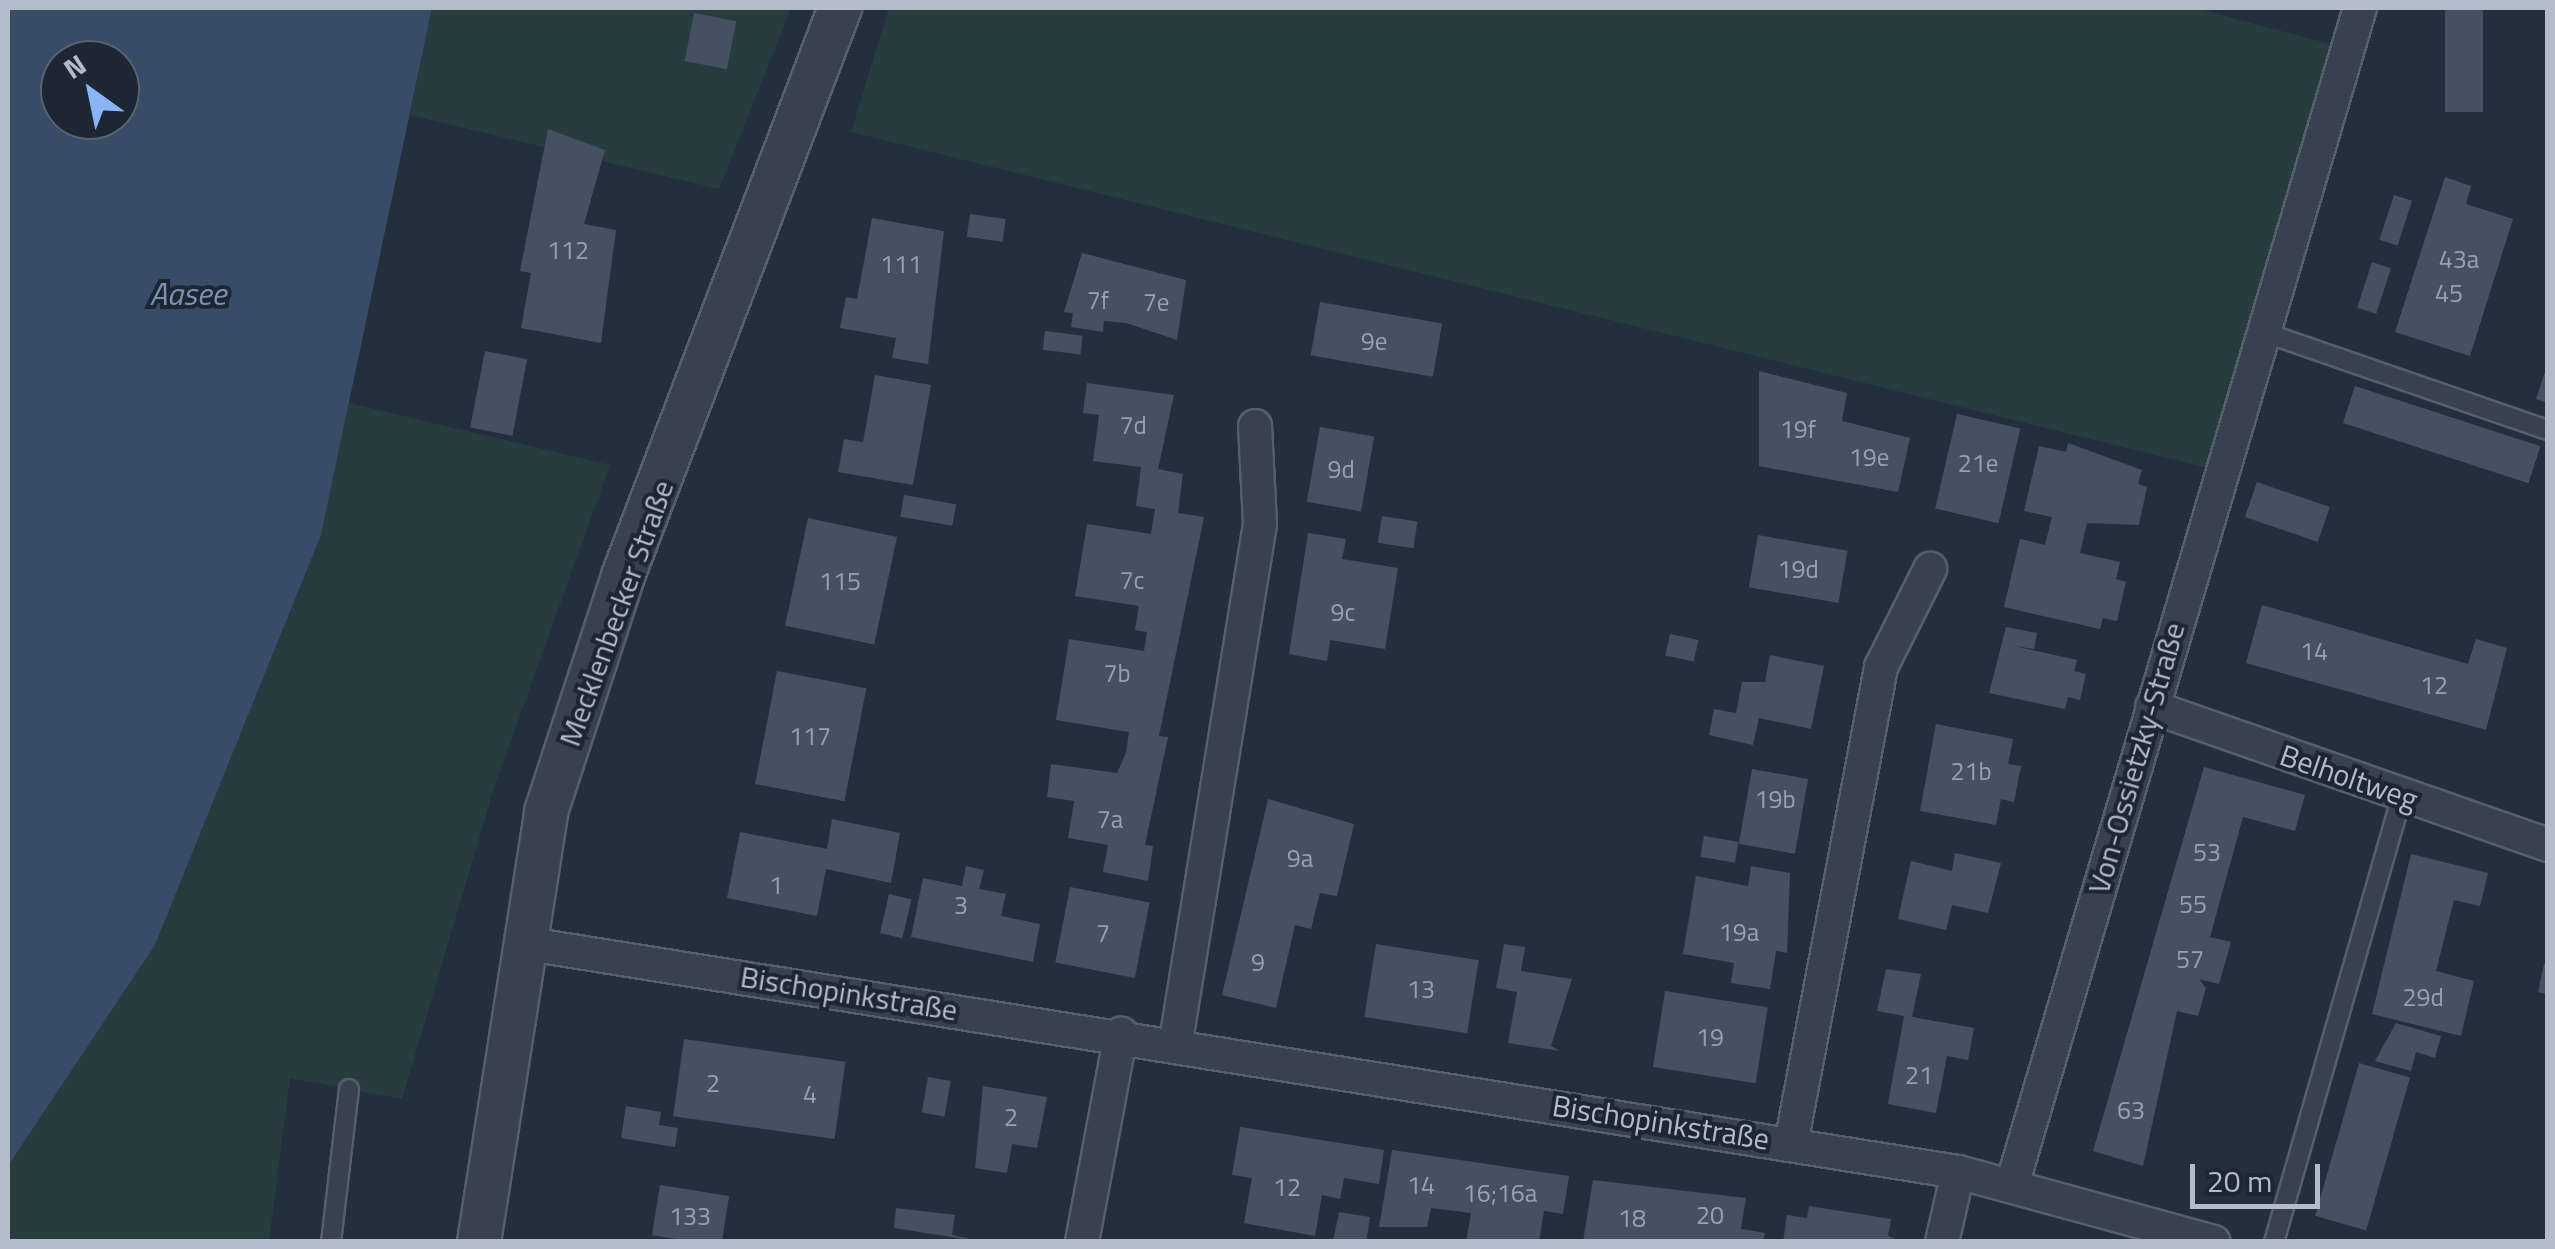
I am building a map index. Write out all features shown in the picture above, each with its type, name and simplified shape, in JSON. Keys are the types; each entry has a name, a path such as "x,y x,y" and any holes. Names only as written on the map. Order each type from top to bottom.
{"street":[{"name":"Mecklenbecker Straße","path":"479,1242 522,943 546,812 623,576 840,8"},
{"name":"Von-Ossietzky-Straße","path":"2012,1185 2360,8"},
{"path":"1176,1041 1260,524 1255,426"},
{"name":"Bischopinkstraße","path":"1791,1144 1881,667 1930,569"},
{"name":"Belholtweg","path":"2152,706 2548,846"},
{"name":"Bischopinkstraße","path":"522,943 1176,1041 1958,1172 2214,1242"},
{"path":"1082,1242 1121,1034"},
{"path":"1942,1242 1958,1172"}],"lane":[{"path":"2263,332 2548,430"},
{"path":"2274,1242 2402,796"},
{"path":"331,1242 348,1089"}],"green space":[{"path":"432,8 791,8 719,189 410,115"},
{"path":"889,8 2195,8 2338,46 2208,468 851,132"},
{"path":"349,403 610,465 494,788 402,1099 290,1078 269,1241 8,1242 8,1166 155,945 321,535"}],"water":[{"name":"Aasee","path":"8,8 432,8 321,535 155,945 8,1166"}],"building":[{"path":"2445,8 2483,8 2483,112 2445,112"},
{"path":"694,13 736,21 727,69 685,61"},
{"path":"548,129 605,150 584,224 616,230 601,343 521,328 531,273 520,271"},
{"path":"2445,177 2471,186 2466,204 2513,219 2470,356 2395,332"},
{"path":"2394,195 2412,201 2398,246 2379,240"},
{"path":"970,214 1006,219 1002,242 967,237"},
{"path":"872,218 944,231 928,364 892,358 896,338 840,328 846,297 857,299"},
{"path":"1082,253 1186,280 1177,340 1126,323 1104,321 1103,332 1071,327 1073,313 1064,312"},
{"path":"2372,262 2391,268 2376,314 2357,308"},
{"path":"1320,302 1442,324 1433,377 1311,355"},
{"path":"1045,331 1083,336 1080,354 1043,350"},
{"path":"485,351 527,359 512,436 470,428"},
{"path":"2548,366 2548,403 2536,399"},
{"path":"1759,371 1847,393 1842,421 1910,438 1898,492 1759,466"},
{"path":"875,375 931,385 913,485 838,472 844,439 863,442"},
{"path":"1087,383 1174,395 1158,469 1183,474 1178,513 1204,517 1159,736 1168,737 1145,845 1153,846 1148,881 1103,872 1108,845 1068,838 1074,801 1047,797 1051,764 1117,773 1126,753 1129,732 1056,720 1069,639 1144,651 1147,632 1135,630 1139,606 1075,596 1087,524 1151,534 1155,509 1136,506 1141,467 1093,461 1099,415 1083,413"},
{"path":"2355,386 2540,446 2528,483 2343,423"},
{"path":"1957,414 2020,429 1999,523 1935,509"},
{"path":"1320,427 1374,437 1361,511 1307,502"},
{"path":"2068,443 2142,470 2138,484 2147,487 2139,525 2087,523 2080,553 2120,562 2116,579 2126,582 2117,621 2103,618 2100,629 2004,607 2020,539 2045,545 2052,517 2024,511 2039,446 2066,452"},
{"path":"2257,482 2330,507 2318,542 2245,517"},
{"path":"904,495 956,504 952,526 900,517"},
{"path":"1382,516 1418,522 1413,548 1378,543"},
{"path":"808,518 897,537 874,645 785,626"},
{"path":"1308,533 1346,539 1342,559 1398,568 1385,649 1330,640 1327,661 1289,654"},
{"path":"1758,535 1848,551 1838,603 1749,587"},
{"path":"2262,605 2468,664 2476,639 2507,648 2486,730 2246,663"},
{"path":"2006,627 2037,633 2034,649 2014,646 2077,660 2074,671 2086,674 2080,700 2068,697 2065,709 1989,693"},
{"path":"1670,634 1698,640 1694,662 1665,656"},
{"path":"1770,655 1824,666 1811,729 1759,718 1753,745 1709,735 1714,709 1736,713 1742,682 1765,682"},
{"path":"777,671 866,688 844,801 755,784"},
{"path":"1936,724 2013,739 2008,764 2021,766 2014,802 2001,799 1996,825 1920,811"},
{"path":"2204,767 2305,795 2295,831 2243,817 2210,937 2231,942 2219,984 2199,979 2206,988 2198,1016 2177,1011 2143,1166 2093,1151"},
{"path":"1752,769 1808,779 1795,854 1739,844"},
{"path":"1268,799 1354,824 1337,896 1320,893 1311,929 1295,925 1276,1008 1222,995"},
{"path":"832,819 900,833 891,883 826,869 817,916 727,898 740,832 827,849"},
{"path":"1704,836 1738,842 1735,863 1700,857"},
{"path":"1955,853 2001,863 1988,913 1952,905 1946,930 1898,919 1911,861 1952,871"},
{"path":"2411,854 2488,873 2480,906 2454,900 2436,971 2474,981 2461,1036 2372,1014"},
{"path":"966,866 984,870 979,889 1006,894 1001,916 1040,924 1033,962 911,937 923,878 962,886"},
{"path":"1751,866 1790,873 1787,953 1776,951 1770,989 1731,983 1734,963 1683,954 1696,876 1748,886"},
{"path":"1070,887 1150,902 1135,978 1055,963"},
{"path":"889,894 911,899 902,938 880,933"},
{"path":"1376,944 1479,960 1467,1033 1364,1017"},
{"path":"1504,944 1525,947 1521,971 1572,979 1551,1046 1560,1051 1508,1043 1517,992 1496,988"},
{"path":"2544,964 2548,964 2548,994 2538,992"},
{"path":"1886,969 1921,974 1912,1017 1974,1028 1968,1060 1947,1056 1936,1113 1888,1104 1904,1016 1877,1011"},
{"path":"1665,991 1768,1007 1756,1083 1653,1067"},
{"path":"2396,1023 2441,1036 2435,1058 2416,1052 2411,1071 2375,1061"},
{"path":"684,1039 845,1062 835,1139 673,1116"},
{"path":"2359,1063 2410,1078 2366,1230 2315,1216"},
{"path":"928,1077 951,1081 944,1116 922,1112"},
{"path":"983,1086 1047,1097 1037,1148 1012,1144 1007,1173 975,1168"},
{"path":"626,1106 661,1112 659,1125 678,1128 675,1147 621,1138"},
{"path":"1240,1127 1384,1150 1379,1184 1344,1178 1340,1199 1322,1195 1315,1236 1244,1223 1252,1178 1232,1175"},
{"path":"1392,1150 1569,1176 1563,1214 1544,1211 1539,1242 1466,1242 1471,1213 1431,1208 1427,1227 1379,1227"},
{"path":"1593,1180 1746,1198 1741,1229 1765,1233 1763,1242 1583,1242"},
{"path":"660,1185 729,1196 722,1242 652,1235"},
{"path":"1809,1206 1891,1219 1888,1236 1902,1242 1783,1242 1787,1215 1807,1218"},
{"path":"896,1208 955,1215 952,1235 983,1242 894,1228"},
{"path":"1339,1212 1370,1217 1366,1242 1333,1242"}]}
